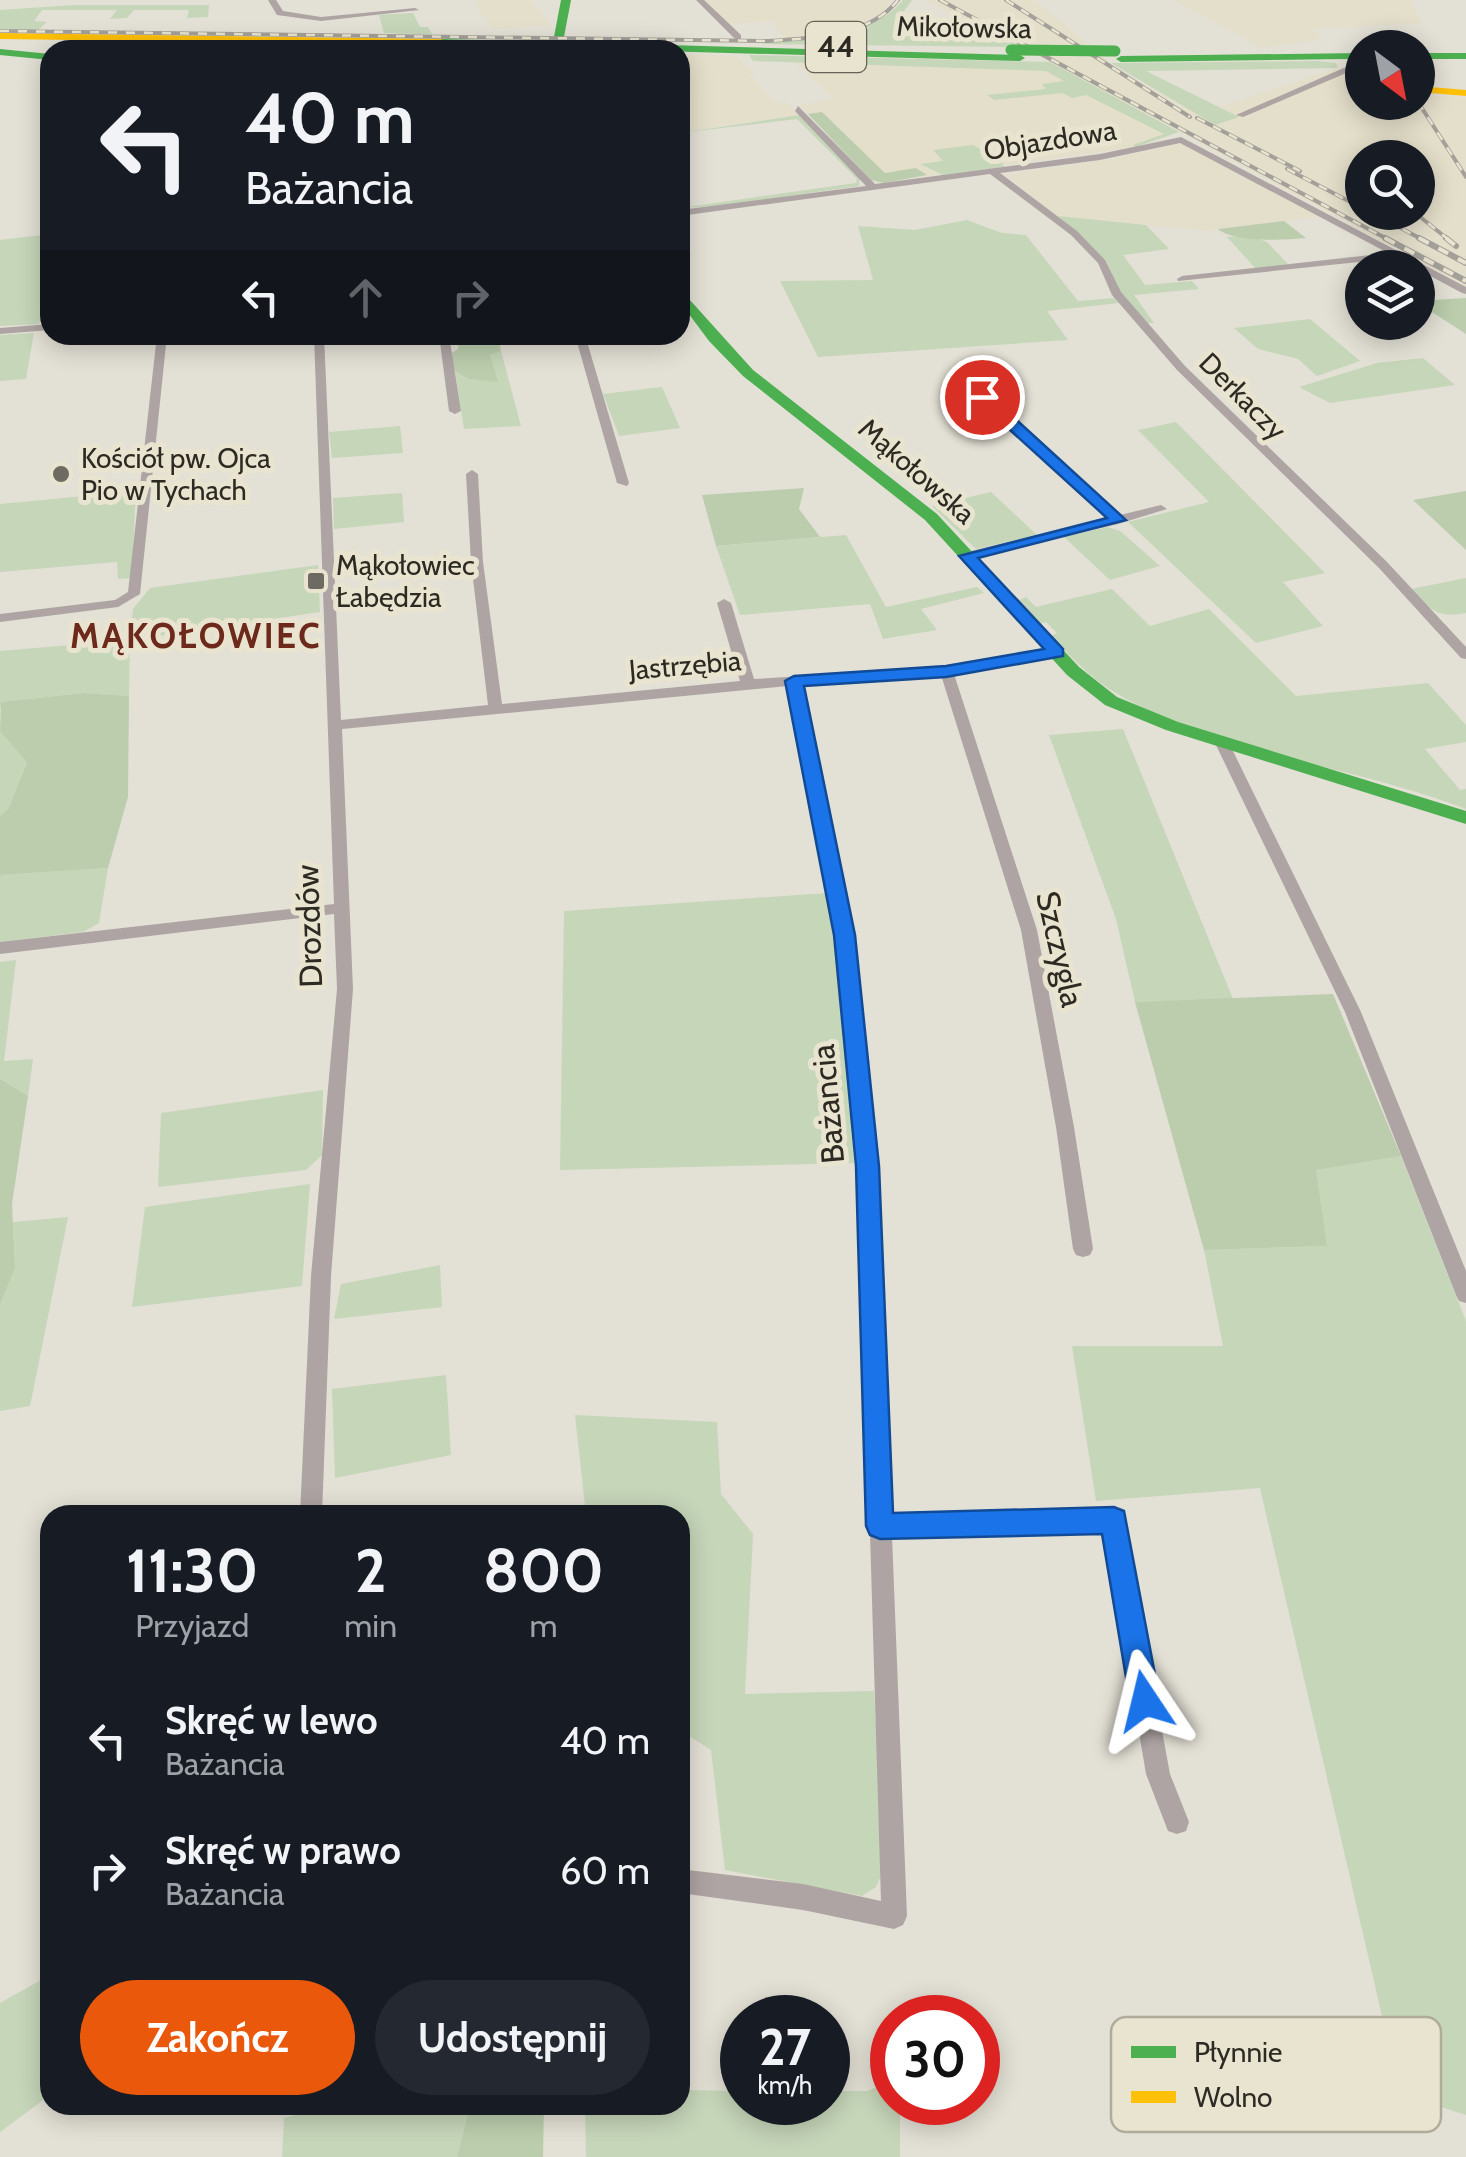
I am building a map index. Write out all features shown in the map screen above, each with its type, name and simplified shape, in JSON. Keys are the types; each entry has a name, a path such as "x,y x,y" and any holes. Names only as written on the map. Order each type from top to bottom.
{"main road":[{"path":"558,40 566,0"},
{"name":"Mikołowska","path":"0,36 344,40"},
{"name":"Mikołowska","path":"690,47 1345,62"},
{"path":"0,52 40,57"},
{"path":"1435,56 1466,56"},
{"path":"1435,90 1466,93"},
{"name":"Mąkołowska","path":"690,306 748,373 908,496 1093,689 1111,700 1222,743 1466,818"}],"street":[{"path":"112,0 142,4"},
{"path":"272,0 278,12 300,18 415,10"},
{"path":"410,0 424,27"},
{"path":"700,0 738,37"},
{"path":"1240,114 1345,70"},
{"path":"798,109 872,187"},
{"name":"Objazdowa","path":"690,213 1100,157 1181,140 1392,250"},
{"name":"Derkaczy","path":"991,172 1074,233 1102,262 1116,292 1181,368 1383,565 1466,654"},
{"path":"1182,278 1345,260"},
{"name":"Objazdowa","path":"1435,274 1466,291"},
{"path":"0,331 40,328"},
{"path":"0,618 118,603 134,594 161,345"},
{"name":"Drozdów","path":"311,1505 321,1276 345,988 319,345"},
{"path":"445,345 455,411"},
{"path":"583,345 623,483"},
{"path":"982,397 1118,520"},
{"path":"472,474 477,562 495,707"},
{"path":"967,556 1160,508"},
{"path":"724,602 748,684"},
{"name":"Jastrzębia","path":"334,725 748,684 946,671 1057,652"},
{"name":"Szczygla","path":"946,671 1029,930 1065,1126 1082,1249"},
{"name":"Bażancia","path":"690,1882 894,1916 868,1166 845,935 794,681"},
{"path":"1222,743 1354,1012 1456,1242 1466,1295"},
{"path":"0,948 342,908"},
{"path":"880,1526 1114,1520 1158,1774 1177,1822"}],"shaded area":[{"path":"475,0 530,0 550,25 490,29"},
{"path":"705,0 891,0 884,11 865,22 785,39 772,21 728,24"},
{"path":"924,0 1035,0 1114,66 1180,106 1237,117 1217,108 1338,68 1345,69 1345,120 1435,120 1435,95 1466,98 1466,287 1435,270 1435,250 1398,250 1361,230 1435,230 1435,140 1345,140 1345,221 1023,47"},
{"path":"1174,0 1411,0 1422,23 1313,29 1321,39 1262,48"},
{"path":"690,54 736,56 757,74 749,75 777,103 786,102 800,115 690,131"},
{"path":"794,62 1046,71 1166,134 1136,147 876,183 799,105 835,99"},
{"path":"1181,143 1320,216 1208,231 1058,216 1006,175 1111,159"}],"green space":[{"path":"903,0 912,0 893,26 959,17 1023,47 760,44 855,30 888,14"},
{"path":"73,5 209,5 208,17 187,18 189,10 134,10 127,18 110,19 117,10 42,10 34,21 47,22 38,30 0,29 0,10"},
{"path":"413,13 420,27 428,27 432,34 485,36 384,33 379,15"},
{"path":"749,55 1050,62 1179,132 1136,147 1133,145 1164,134 1086,95 1072,98 1063,93 994,100 987,95 1046,89 1042,84 1064,81 1046,71 753,61"},
{"path":"1111,63 1336,63 1338,68 1146,71 1239,117 1215,125"},
{"path":"822,112 885,173 916,168 927,175 884,183 871,180 808,114"},
{"path":"800,115 860,177 859,186 690,207 856,183 857,179 797,119 690,132"},
{"path":"973,145 1001,160 1004,167 943,175 920,164 943,161 933,150"},
{"path":"1058,216 1146,225 1169,249 1123,255 1145,285 1192,281 1199,289 1134,295 1154,323 1146,323 1119,292 1106,262"},
{"path":"967,220 1002,233 1026,235 1078,301 1114,298 1119,303 1047,311 1068,340 818,357 780,281 873,280 858,226 915,230"},
{"path":"1284,221 1306,238 1247,239 1218,229"},
{"path":"40,235 39,324 0,326 0,240"},
{"path":"1251,236 1267,242 1289,265 1256,269 1227,237"},
{"path":"1466,298 1466,334 1435,314 1435,300"},
{"path":"1310,319 1360,361 1317,376 1298,359 1258,349 1234,328"},
{"path":"34,333 26,379 0,381 0,335"},
{"path":"458,345 500,345 501,351 490,355 498,382 469,379 455,371 450,354"},
{"path":"501,351 521,426 464,429 455,371 469,379 497,381 489,355"},
{"path":"1423,358 1455,385 1330,403 1299,387 1377,363"},
{"path":"662,387 680,428 619,436 603,394"},
{"path":"1176,422 1325,573 1283,582 1323,626 1256,643 1128,522 1209,502 1138,430"},
{"path":"400,426 403,453 332,458 329,432"},
{"path":"117,487 136,487 132,578 118,579 117,562 0,572 0,504 116,493"},
{"path":"804,488 799,509 820,537 716,546 702,495"},
{"path":"1466,491 1466,550 1413,500"},
{"path":"991,492 1037,535 976,549 932,506"},
{"path":"402,493 404,522 334,529 333,498"},
{"path":"1108,527 1120,531 1160,566 1110,580 1064,537"},
{"path":"846,535 886,607 977,587 984,593 921,609 937,630 883,639 870,604 740,615 716,546"},
{"path":"318,565 320,612 130,640 129,696 82,693 2,702 0,709 0,651 129,640 133,609 150,588"},
{"path":"1466,578 1466,613 1448,615 1435,611 1411,589"},
{"path":"1112,589 1150,626 1209,609 1296,696 1428,683 1466,725 1466,742 1425,749 1460,790 1466,789 1466,809 1235,743 1147,710 1092,676 1051,636 1057,633 1046,622 1040,624 1017,601 1026,597 1036,607"},
{"path":"83,693 129,696 128,797 108,868 0,875 0,816 8,810 27,762 0,731 1,702"},
{"path":"1123,729 1233,999 1135,1002 1116,919 1049,735"},
{"path":"0,731 27,761 8,811 0,816"},
{"path":"108,868 99,923 83,932 0,942 0,875"},
{"path":"827,893 838,947 854,1163 560,1170 564,911"},
{"path":"16,960 4,1061 33,1059 28,1096 0,1079 0,962"},
{"path":"1333,994 1401,1156 1316,1170 1327,1246 1204,1250 1135,1002"},
{"path":"0,1079 28,1096 12,1204 15,1268 0,1305"},
{"path":"323,1090 322,1155 306,1170 158,1187 161,1113"},
{"path":"1401,1156 1466,1321 1466,2115 1441,2107 1441,2017 1382,2017 1260,1488 1096,1501 1072,1346 1223,1346 1204,1250 1327,1246 1315,1170"},
{"path":"310,1184 302,1286 132,1307 145,1207"},
{"path":"68,1217 30,1406 0,1411 0,1305 15,1268 13,1222"},
{"path":"440,1265 442,1307 334,1319 341,1284"},
{"path":"446,1375 451,1455 335,1478 332,1389"},
{"path":"575,1415 717,1422 721,1494 753,1534 745,1694 874,1691 884,1869 876,1887 862,1896 725,1870 711,1750 690,1736 690,1505 585,1505"},
{"path":"40,1981 40,2102 0,2132 0,2003"},
{"path":"690,2090 720,2091 720,2125 850,2125 850,2091 870,2090 870,2125 900,2125 900,2157 586,2157 585,2115 690,2115"},
{"path":"468,2115 457,2157 282,2157 284,2118"},
{"path":"468,2115 544,2115 543,2157 457,2157"}],"railway":[{"path":"0,31 769,41 856,28 872,22 898,0"},
{"path":"940,0 1389,240"},
{"path":"1006,0 1190,117"},
{"path":"1197,118 1300,171"},
{"path":"1430,120 1466,177"},
{"path":"1287,169 1345,199"},
{"path":"1435,229 1449,240"},
{"path":"1404,230 1423,240"},
{"path":"1385,238 1466,281"},
{"path":"1419,238 1466,263"},
{"path":"1446,238 1456,246"}],"traffic: fast":[{"path":"558,40 566,0"},
{"path":"690,49 1020,58"},
{"path":"1011,50 1115,51"},
{"path":"0,52 40,56"},
{"path":"1121,59 1345,56"},
{"path":"1435,56 1466,56"},
{"path":"690,306 748,373 931,517 1073,671 1111,701 1172,726 1466,818"}],"traffic: slow":[{"path":"0,36 294,40"},
{"path":"1435,90 1466,93"}],"place":[{"name":"Kościół pw. Ojca Pio w Tychach","path":"61,474"},
{"name":"Mąkołowiec Łabędzia","path":"316,581"}],"district":[{"name":"MĄKOŁOWIEC","path":"196,636"}],"route":[{"path":"982,397 1118,520 967,556 1057,652 946,671 794,681 845,935 868,1166 880,1526 1114,1520 1145,1701"}]}
